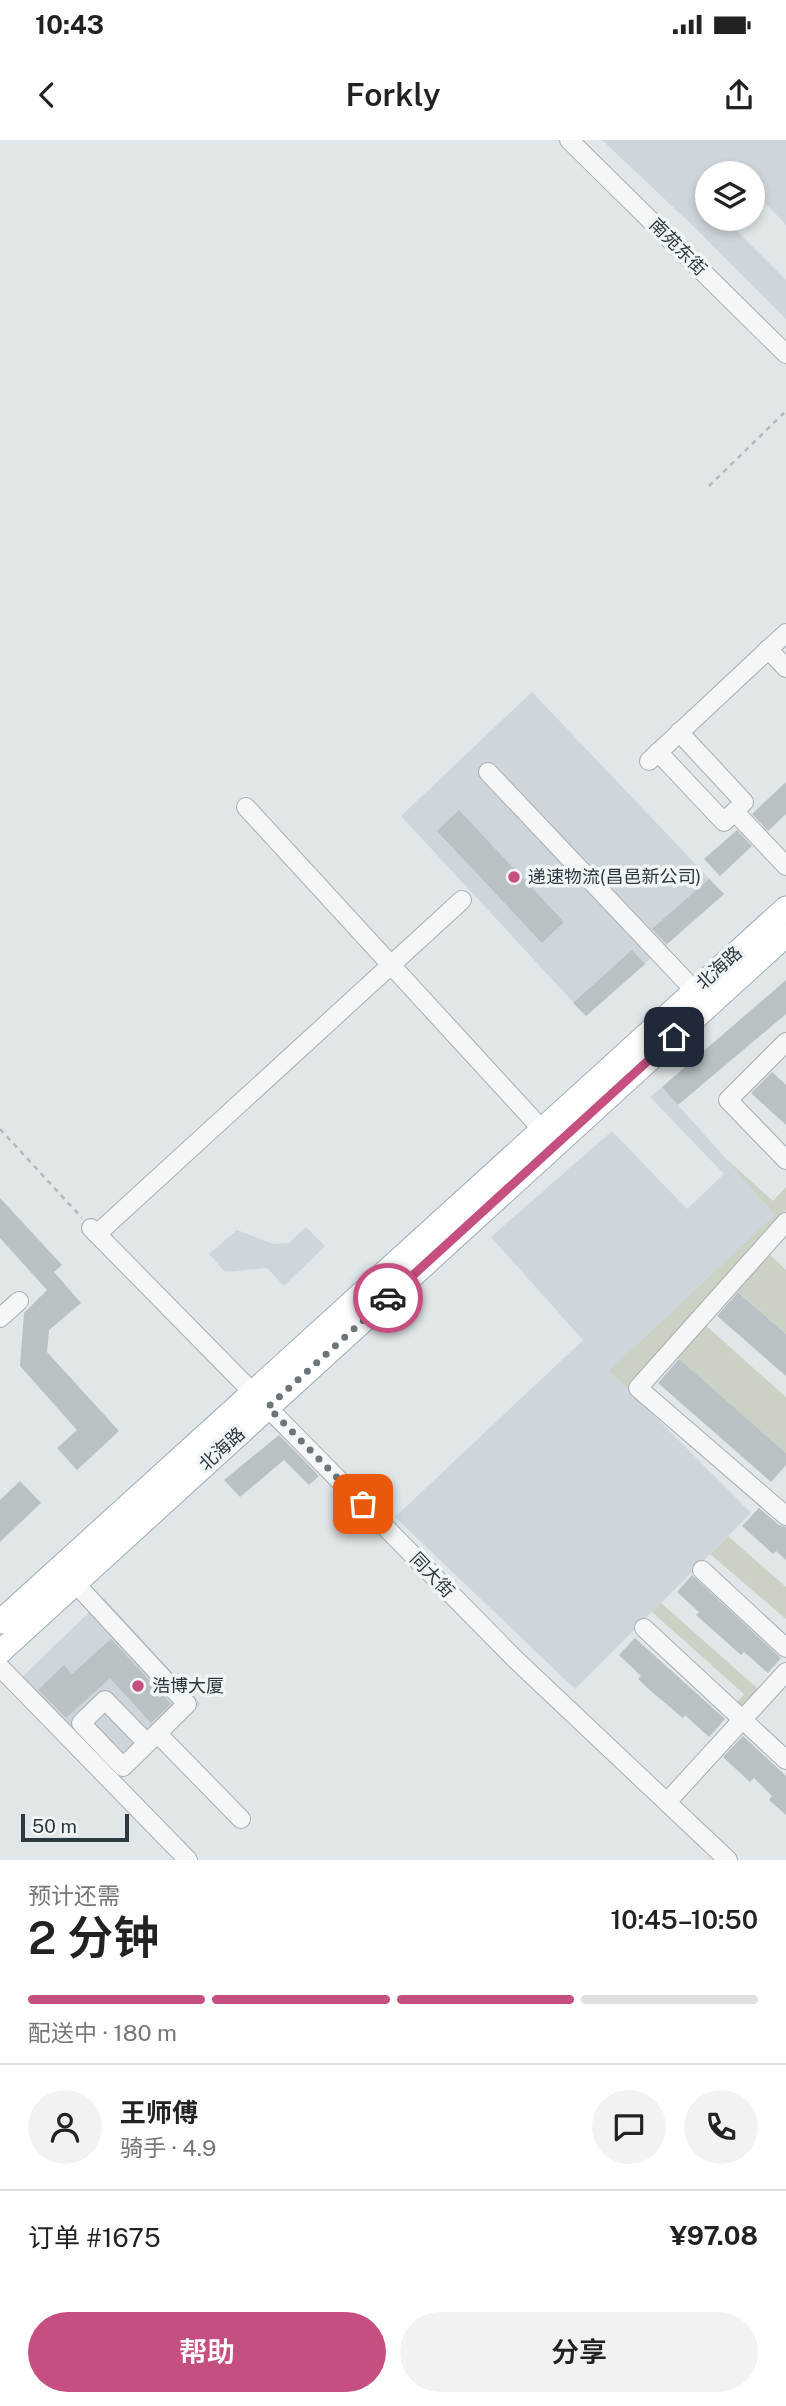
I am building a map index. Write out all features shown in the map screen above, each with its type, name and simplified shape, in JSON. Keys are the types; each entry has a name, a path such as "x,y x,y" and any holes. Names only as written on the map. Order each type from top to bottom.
{"main road":[{"name":"北海路","path":"0,1622 260,1400 549,1137 776,944 786,908"},
{"name":"北海路","path":"549,1137 695,991 776,944"},
{"name":"北海路","path":"0,1652 75,1583 260,1400"}],"street":[{"name":"南苑东街","path":"569,140 786,354"},
{"path":"679,733 744,802 724,822 654,756 786,633"},
{"path":"768,649 786,668"},
{"path":"488,772 695,991"},
{"path":"246,807 549,1137"},
{"path":"735,812 786,866"},
{"path":"94,1231 462,900"},
{"path":"786,1042 728,1100 786,1160"},
{"path":"786,1222 638,1388 786,1516"},
{"name":"同大街","path":"94,1231 515,1659 728,1860"},
{"path":"2,1314 19,1301"},
{"path":"702,1570 786,1648"},
{"path":"75,1583 187,1704 152,1738 241,1819"},
{"path":"645,1628 786,1760"},
{"path":"0,1667 188,1860"},
{"path":"667,1802 786,1672"}],"path":[{"path":"709,486 786,411"},
{"path":"0,1129 94,1231"}],"shaded area":[{"path":"602,140 786,140 786,225 765,203 765,161 695,161 695,228"},
{"path":"698,231 737,231 786,280 786,319"},
{"path":"532,692 724,894 586,1016 401,816"},
{"path":"662,1087 776,1215 610,1371 751,1513 575,1689 395,1517 583,1340 491,1237 612,1131 687,1209 724,1174 650,1097"},
{"path":"306,1227 325,1246 284,1286 267,1268 225,1272 209,1254 237,1230 274,1244 289,1243"},
{"path":"104,1598 201,1704 119,1782 19,1680"}],"green space":[{"path":"723,1156 773,1201 786,1187 786,1210 628,1389 609,1371 775,1215"},
{"path":"769,1254 786,1270 786,1334 734,1288"},
{"path":"704,1324 786,1397 786,1453 676,1357"},
{"path":"728,1536 786,1587 786,1619 710,1554"},
{"path":"661,1603 758,1689 742,1708 736,1703 744,1694 652,1612"}],"building":[{"path":"786,782 786,814 768,831 752,814"},
{"path":"459,810 564,922 542,943 437,831"},
{"path":"737,830 752,846 720,876 704,859"},
{"path":"709,879 724,894 667,944 652,929"},
{"path":"632,950 645,964 586,1016 573,1003"},
{"path":"786,980 786,1014 678,1105 662,1087"},
{"path":"772,1072 786,1085 786,1125 751,1093"},
{"path":"0,1198 62,1265 54,1272 81,1303 49,1330 47,1352 119,1431 77,1470 57,1448 77,1430 20,1366 24,1313 47,1290 0,1238"},
{"path":"738,1292 786,1334 786,1376 717,1316"},
{"path":"679,1359 786,1453 786,1465 771,1482 658,1383"},
{"path":"279,1435 319,1476 309,1485 284,1460 240,1497 224,1480"},
{"path":"20,1481 41,1503 0,1542 0,1500"},
{"path":"759,1508 779,1525 786,1527 786,1560 776,1551 773,1554 742,1526"},
{"path":"692,1575 781,1658 768,1673 744,1652 741,1655 696,1615 699,1612 677,1592"},
{"path":"635,1638 725,1719 709,1737 685,1715 683,1718 652,1692 638,1679 641,1676 619,1655"},
{"name":"浩博大厦","path":"111,1639 171,1704 151,1723 110,1678 66,1718 38,1690 64,1665 72,1674"},
{"path":"743,1736 786,1776 786,1815 769,1800 772,1796 754,1778 750,1782 723,1757"}],"way so far":[{"path":"363,1504 268,1407 388,1298"}],"place":[{"name":"递速物流(昌邑新公司)","path":"514,877"},
{"name":"浩博大厦","path":"138,1686"}],"route":[{"path":"388,1298 674,1037"}]}
